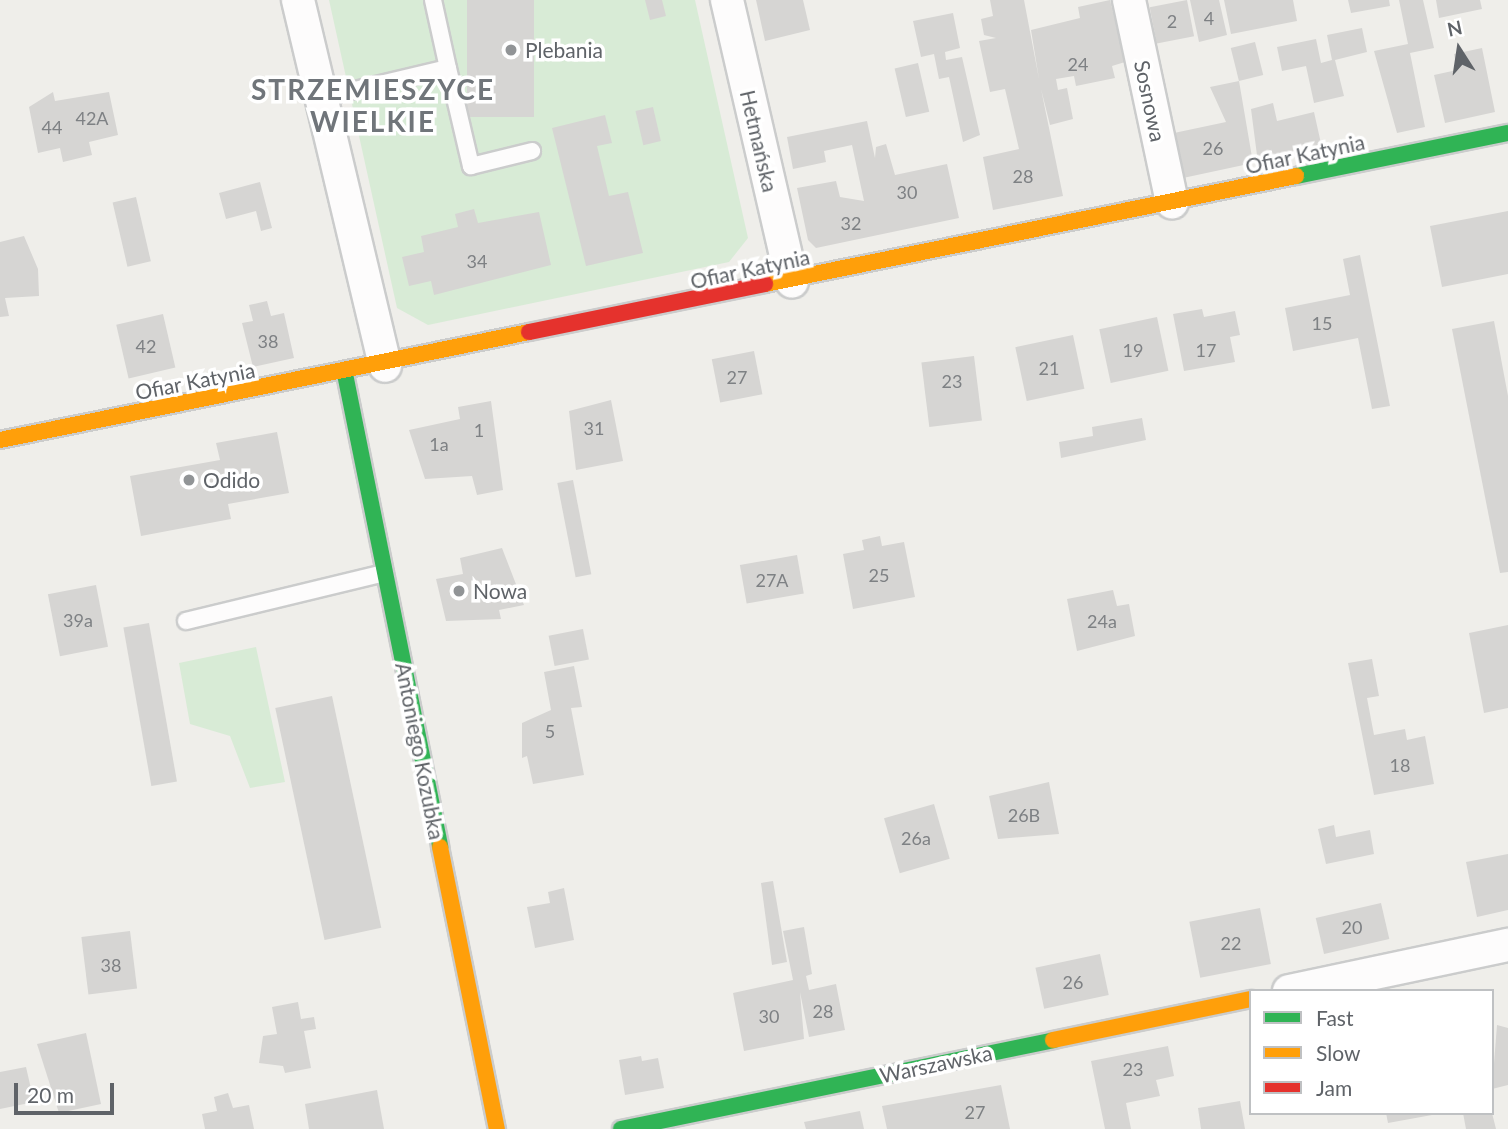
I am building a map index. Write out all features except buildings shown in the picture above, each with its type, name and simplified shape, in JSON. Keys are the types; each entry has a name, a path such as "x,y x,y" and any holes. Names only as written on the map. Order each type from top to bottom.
{"street":[{"path":"298,0 384,366"},
{"name":"Hetmańska","path":"727,0 792,282"},
{"name":"Sosnowa","path":"1129,0 1172,202"},
{"name":"Ofiar Katynia","path":"0,440 345,374 1508,133"},
{"name":"Antoniego Kozubka","path":"345,374 497,1129"},
{"path":"1299,989 1508,946"},
{"name":"Warszawska","path":"621,1129 1249,999"}],"lane":[{"path":"433,0 471,166 533,151"},
{"path":"321,97 448,68"},
{"path":"186,621 384,573"}],"green space":[{"path":"329,0 695,0 748,238 729,262 428,325 397,308"},
{"path":"256,647 285,782 250,788 230,736 190,724 179,663"}],"traffic: fast":[{"path":"1296,176 1508,133"},
{"path":"345,374 440,847"},
{"path":"621,1129 1053,1040"}],"traffic: slow":[{"path":"765,284 1296,176"},
{"path":"0,440 529,332"},
{"path":"440,847 497,1129"},
{"path":"1053,1040 1249,999"}],"traffic: jam":[{"path":"529,332 765,284"}],"place":[{"name":"Plebania","path":"511,50"},
{"name":"Odido","path":"189,480"},
{"name":"Nowa","path":"459,591"}],"district":[{"name":"STRZEMIESZYCE WIELKIE","path":"373,105"}]}
